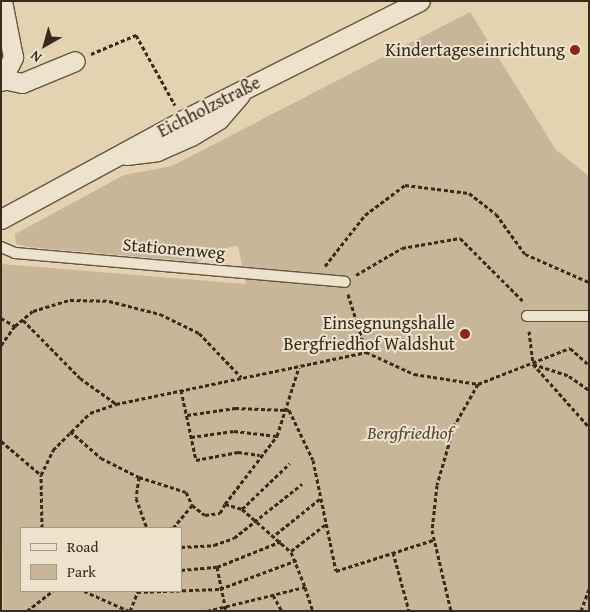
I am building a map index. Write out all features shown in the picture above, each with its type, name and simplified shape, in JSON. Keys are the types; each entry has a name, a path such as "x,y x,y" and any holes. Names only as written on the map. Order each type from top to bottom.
{"street":[{"path":"2,1 13,58 2,80 22,83 75,61"},
{"name":"Eichholzstraße","path":"1,219 183,120 420,1"},
{"path":"115,156 157,151 191,136 219,119 247,87"}],"lane":[{"name":"Stationenweg","path":"1,247 15,252 345,282"},
{"path":"527,316 589,316"}],"path":[{"path":"75,61 136,35 183,120"},
{"path":"322,269 365,215 405,185 470,193 496,214 525,254 589,282"},
{"path":"366,352 345,282 402,248 460,238 524,300 533,364 589,427"},
{"path":"1,346 15,326 33,312 70,300 109,301 160,314 199,333 241,377"},
{"path":"1,318 15,326"},
{"path":"23,320 62,361 116,404"},
{"path":"42,527 41,475 70,431 90,413 116,404 366,352 414,374 478,384 570,348 589,365"},
{"path":"533,364 569,376 589,390"},
{"path":"70,431 101,458 139,478 186,492 192,505 212,516 225,504 260,455 277,436 288,410 299,367"},
{"path":"451,611 434,540 437,484 454,426 478,384"},
{"path":"181,390 196,460 238,452 260,455"},
{"path":"187,415 235,408 288,410"},
{"path":"288,410 313,460 336,571 434,540"},
{"path":"191,437 234,431 277,436"},
{"path":"1,441 41,475"},
{"path":"242,509 290,463"},
{"path":"139,478 136,498 147,527"},
{"path":"182,547 214,545 259,521 302,484"},
{"path":"276,534 321,498"},
{"path":"225,504 242,509 276,534 282,541 297,560 313,611"},
{"path":"175,527 192,505"},
{"path":"291,552 326,524"},
{"path":"182,570 217,567 282,541"},
{"path":"393,552 409,611"},
{"path":"182,590 220,589 297,560"},
{"path":"217,567 225,609"},
{"path":"207,611 225,609 305,587"},
{"path":"581,611 589,589"},
{"path":"27,611 52,592"},
{"path":"86,592 129,611 138,592"},
{"path":"273,595 282,611"}],"green space":[{"name":"Bergfriedhof","path":"470,12 556,150 589,176 589,611 3,611 1,264 246,284 238,246 214,250 199,262 28,247 16,244 15,234 124,175 172,166"}],"place":[{"name":"Kindertageseinrichtung","path":"575,50"},
{"name":"Einsegnungshalle Bergfriedhof Waldshut","path":"465,334"}]}
